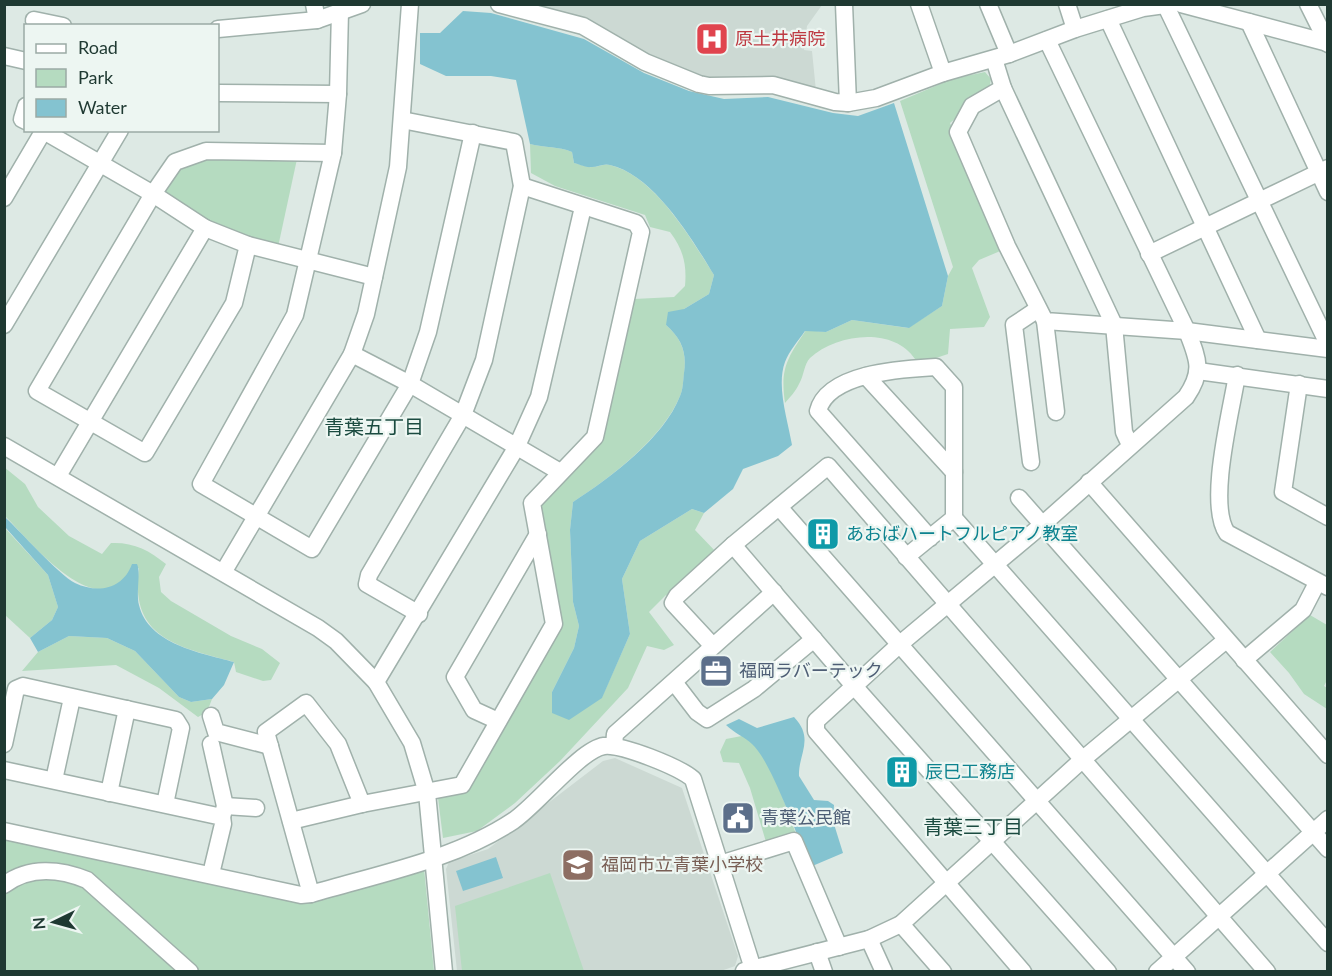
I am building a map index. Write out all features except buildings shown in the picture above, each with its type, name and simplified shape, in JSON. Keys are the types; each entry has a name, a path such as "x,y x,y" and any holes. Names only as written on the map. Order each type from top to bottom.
{"street":[{"path":"219,29 316,12 340,11 362,4"},
{"path":"224,572 352,354 374,277 398,168 410,4"},
{"path":"499,4 583,26 645,62 699,84 709,86 773,85 835,102 848,103 876,98 1075,29 1172,4"},
{"path":"844,4 848,103"},
{"path":"919,4 943,73"},
{"path":"988,4 1001,56 1003,88 1114,325 1124,432 1130,445"},
{"path":"1067,4 1075,29"},
{"path":"1181,4 1327,44"},
{"path":"1165,5 1328,344"},
{"path":"1314,7 1327,44"},
{"path":"340,11 338,94 333,153 295,315 201,484 312,549 410,384 428,332 473,133"},
{"path":"1108,19 1258,340"},
{"path":"34,20 53,24"},
{"path":"1249,22 1323,170 1328,192"},
{"path":"1023,972 816,731 816,722 900,644 1042,525 1186,397 1196,383 1197,356 1187,331 1047,40"},
{"path":"4,56 24,61"},
{"path":"1003,88 972,106 958,132 1041,315 1056,412"},
{"path":"219,93 338,94"},
{"path":"402,120 514,142 522,186 484,360 463,415 369,575 368,584 419,614"},
{"path":"7,189 42,132"},
{"path":"45,132 153,194 205,228 248,245 374,277"},
{"path":"4,325 119,132"},
{"path":"248,245 234,303 145,453 37,391 153,194 175,162 206,151 333,153"},
{"path":"1149,254 1323,170"},
{"path":"291,821 362,804 462,785 554,624 532,503 595,436 641,231 636,224 522,186"},
{"path":"376,682 419,614 516,448 539,396 583,207"},
{"path":"58,476 205,228"},
{"path":"1031,462 1014,325 1041,315 1328,349"},
{"path":"352,354 410,384 560,472"},
{"path":"930,538 818,411 820,404 845,382 866,376 936,367 954,387 954,518 1328,944"},
{"path":"1198,371 1328,389"},
{"path":"1237,375 1218,494 1222,526 1227,533 1322,585 1303,610 1244,660"},
{"path":"866,376 954,472"},
{"path":"1299,384 1283,492 1328,517"},
{"path":"4,446 318,628 336,641 376,682 412,742 427,793 444,972"},
{"path":"712,645 673,603 733,545 828,466 1267,972"},
{"path":"1089,482 1328,755"},
{"path":"1019,498 1328,849"},
{"path":"779,507 1187,972"},
{"path":"906,557 954,518"},
{"path":"498,722 474,710 455,676 538,534"},
{"path":"733,545 854,686 1108,972"},
{"path":"614,746 615,734 774,592"},
{"path":"674,682 697,712 707,718 754,689 814,639"},
{"path":"4,831 301,895 311,894 466,848 516,819 586,754 602,746 614,746 680,768 693,779 750,970 869,939 901,924 1082,760 1226,640"},
{"path":"4,744 7,713 16,689 23,686 176,720 181,728 165,804"},
{"path":"54,780 72,698"},
{"path":"311,894 266,732 306,703 338,744 362,804"},
{"path":"109,793 127,708"},
{"path":"211,716 216,732 270,746"},
{"path":"211,744 224,812 211,874"},
{"path":"4,770 165,804 224,812 256,808"},
{"path":"1157,972 1328,819"},
{"path":"720,864 794,841 839,947"},
{"path":"4,885 30,873 50,871 69,873 87,880 190,972"},
{"path":"901,924 943,972"},
{"path":"869,939 884,972"},
{"path":"817,952 824,972"}],"shaded area":[{"name":"原土井病院","path":"537,5 822,5 807,26 804,50 812,51 816,91 703,79 639,54 601,28"},
{"name":"福岡市立青葉小学校","path":"615,758 682,788 738,956 735,966 718,972 457,971 446,869 449,862 488,849 603,761"}],"green space":[{"path":"985,72 991,79 989,90 950,123 1005,249 979,260 972,268 990,317 984,327 950,329 948,354 927,361 915,359 905,348 879,338 864,337 834,343 810,358 798,387 785,403 786,364 806,330 826,332 852,320 908,328 942,306 948,276 953,267 900,101 952,79"},
{"path":"530,144 567,150 572,152 574,163 590,167 610,165 626,171 642,182 657,195 683,227 714,275 709,294 684,309 666,325 680,341 685,359 682,391 672,412 634,456 573,502 570,530 573,602 579,626 574,648 552,692 602,697 630,634 622,579 640,541 692,509 704,513 695,530 717,553 670,598 666,595 649,612 674,645 664,650 647,646 628,688 560,761 515,803 477,831 443,838 438,798 464,791 562,622 540,504 601,435 634,299 674,297 685,286 683,257 670,232 650,227 645,215 555,186 531,173"},
{"path":"205,158 297,159 278,247 205,221 164,193 178,168 189,162"},
{"path":"4,467 25,484 38,507 69,536 102,554 111,543 134,546 147,551 166,564 159,577 161,592 171,601 231,636 262,649 280,663 271,680 263,681 236,672 234,662 195,651 162,636 150,625 142,611 138,592 139,568 113,587 99,589 84,585 69,577 40,552 5,516"},
{"path":"4,527 48,575 58,607 52,620 30,638 5,615"},
{"path":"1310,615 1327,625 1327,680 1324,686 1327,688 1327,709 1304,694 1270,652"},
{"path":"69,636 107,638 135,651 179,697 191,702 212,699 207,712 198,717 159,688 116,665 22,671 38,652"},
{"path":"747,735 762,741 796,834 766,842 750,788 739,763 723,762 720,752 726,739"},
{"path":"5,835 301,900 424,868 434,971 5,972"},
{"path":"550,873 584,971 462,971 455,906"}],"water":[{"path":"463,11 491,13 584,39 644,73 689,91 724,99 768,97 833,113 858,116 894,103 948,276 942,306 909,328 852,320 826,332 805,331 789,354 783,371 782,392 792,445 778,456 743,469 733,489 704,513 692,509 640,541 622,579 630,634 602,698 569,720 552,713 552,692 574,648 579,626 573,602 570,530 573,502 634,456 662,427 672,412 682,391 685,359 680,341 666,325 668,312 684,309 709,294 714,275 670,210 642,181 610,165 590,167 574,163 572,152 567,150 530,144 516,80 491,76 446,76 420,64 420,33 440,33"},
{"path":"4,516 59,571 75,583 92,588 109,587 123,579 132,564 137,564 138,600 144,618 164,638 178,645 234,662 224,685 212,699 191,702 179,697 135,651 107,638 69,636 38,652 30,638 52,620 58,607 48,575 5,527"},
{"path":"794,717 804,732 805,740 799,776 814,800 828,801 834,805 833,821 843,853 810,867 784,802 760,753 746,739 726,725 739,719 757,728"},
{"path":"496,857 503,878 463,891 456,871"}],"place":[{"name":"原土井病院","path":"712,39"},
{"name":"あおばハートフルピアノ教室","path":"823,534"},
{"name":"福岡ラバーテック","path":"716,671"},
{"name":"辰巳工務店","path":"902,772"},
{"name":"青葉公民館","path":"738,818"},
{"name":"福岡市立青葉小学校","path":"578,865"}],"district":[{"name":"青葉五丁目","path":"374,427"},
{"name":"青葉三丁目","path":"973,827"}]}
